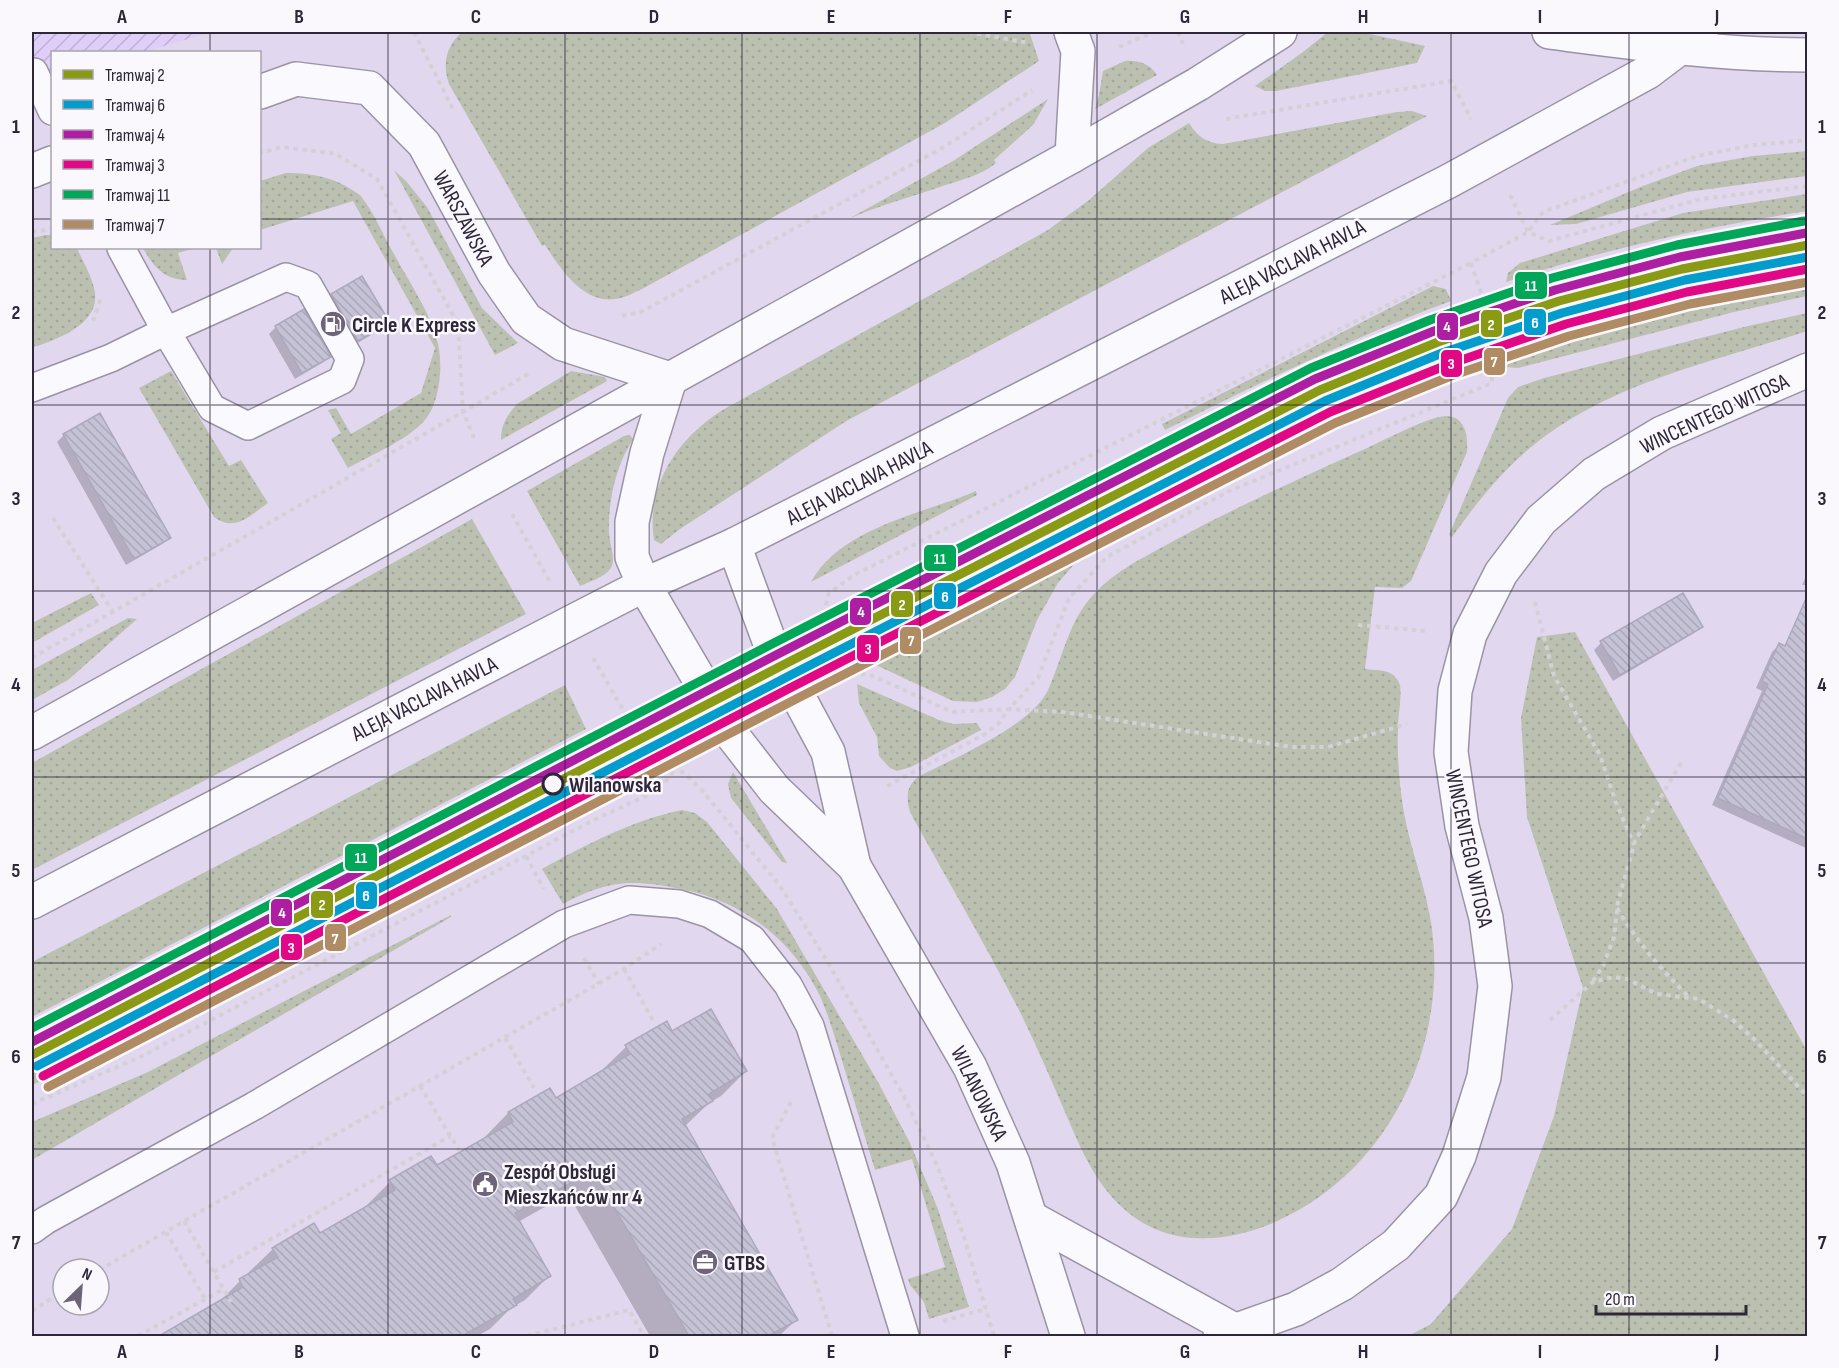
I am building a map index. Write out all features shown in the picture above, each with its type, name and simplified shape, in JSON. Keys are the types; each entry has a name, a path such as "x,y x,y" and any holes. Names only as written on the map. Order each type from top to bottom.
{"main road":[{"path":"1071,32 1078,51 1072,156"},
{"path":"32,733 1072,156 1198,84 1280,32"},
{"path":"1549,32 1690,40 1775,55 1808,55"},
{"name":"ALEJA VACLAVA HAVLA","path":"32,902 644,585 734,545 1439,186 1648,72 1690,40"},
{"name":"WARSZAWSKA","path":"261,92 297,80 369,88 424,144 494,273 526,319 563,344 670,379"},
{"path":"32,171 51,164"},
{"name":"WINCENTEGO WITOSA","path":"1228,1334 1296,1309 1342,1284 1396,1245 1441,1196 1459,1156 1484,1077 1496,986 1486,918 1462,826 1451,752 1455,691 1470,634 1501,573 1541,520 1594,474 1662,433 1808,370"},
{"name":"WILANOWSKA","path":"670,379 647,453 632,522 632,557 644,585 732,735 774,789 854,867 970,1067 1013,1163 1068,1336"},
{"name":"WILANOWSKA","path":"734,545 771,646 828,752 854,867"},
{"path":"1031,1218 1228,1334"}],"lane":[{"path":"34,72 51,109"},
{"path":"32,387 111,358 166,331 286,277 308,285 350,359 342,380 248,426 212,408 166,331 123,249"},
{"path":"32,1230 46,1220 254,1106 564,924 628,900 679,904 710,914 752,939 788,985 810,1026 905,1336"}],"path":[{"path":"968,32 1040,45"},
{"path":"1178,32 1198,84 1219,121 1451,81 1492,157 1528,232 1549,241 1701,199 1808,186"},
{"path":"840,685 825,644 822,620 829,592 854,575 1471,263 1528,232 1543,212 1697,156 1754,145 1808,141"},
{"path":"32,658 463,412 458,324 377,179 336,154 282,147 261,153"},
{"path":"32,231 51,229"},
{"path":"887,786 985,734 998,724 1038,678 1069,598 1107,557 1229,491 1492,383 1491,322 1471,263"},
{"path":"87,326 94,320 103,292"},
{"path":"53,518 113,612"},
{"path":"1535,601 1554,676 1600,754 1615,800 1634,845"},
{"path":"1359,625 1470,634"},
{"path":"798,696 847,671 873,676 952,712 1010,709 1063,712 1291,747 1328,747 1407,724"},
{"path":"32,1104 140,1057 598,818 648,795 662,786 677,768 732,735"},
{"path":"1550,1020 1593,982 1603,966 1614,937 1617,908 1634,845 1682,761"},
{"path":"1617,908 1631,932 1653,960 1689,998"},
{"path":"111,1263 624,969 663,943"},
{"path":"624,969 654,1022"},
{"path":"1593,982 1613,976 1627,979 1658,994 1699,999 1716,1008 1755,1040 1808,1097"},
{"path":"504,1038 534,1088"},
{"path":"420,1086 460,1152"},
{"path":"793,1097 772,1138 832,1336"},
{"path":"214,1272 450,1136"},
{"path":"184,1221 231,1302"},
{"path":"166,1232 205,1299"},
{"path":"138,1336 224,1289"},
{"path":"32,1311 51,1299"},
{"path":"985,1309 994,1336"},
{"path":"527,1336 629,1310 644,1336"}],"shaded area":[{"path":"32,32 213,32 146,51 51,51 51,83 32,91"}],"green space":[{"path":"462,32 1034,32 1030,34 1039,61 945,123 642,289 622,298 603,299 583,290 565,274 545,245 542,246 449,84 446,69 447,56 452,43"},
{"path":"1328,32 1361,32 1425,46 1417,63 1276,91 1265,91 1255,86"},
{"path":"1125,61 1143,63 1157,75 1095,109 1103,71"},
{"path":"1048,99 1033,125 994,160 996,163 984,171 850,218 953,161"},
{"path":"1412,111 1427,116 848,420 680,529 661,544 654,540 655,500 669,463 694,432 709,419 1048,230 1089,200 1148,148 1189,123 1203,138 1223,144"},
{"path":"1807,151 1807,176 1687,192 1576,224 1550,225 1697,166 1753,156"},
{"path":"394,170 427,207 482,308 518,343 495,355"},
{"path":"286,173 306,174 343,184 360,195 419,298 435,332 440,362 439,381 435,400 428,416 402,439 348,468 331,439 341,433 328,410 336,408 351,434 421,393 435,348 353,201 261,230 261,181"},
{"path":"1807,194 1807,211 1655,240 1580,259 1506,282 1508,273 1520,263 1683,213"},
{"path":"51,235 51,249 78,249 88,270 95,293 90,314 74,330 53,341 32,348 32,238"},
{"path":"144,249 192,249 178,253 187,280 166,275 151,261"},
{"path":"216,249 232,249 222,264"},
{"path":"1807,257 1807,296 1734,312 1518,368 1507,367 1514,350 1514,327 1659,286"},
{"path":"1433,286 1446,289 1451,301 1306,362 1165,430 1162,424"},
{"path":"1807,313 1807,331 1663,377 1593,407 1560,426 1508,468 1452,537 1449,535 1508,398 1518,387 1544,378"},
{"path":"1465,344 1472,363 1196,489 1092,548 1058,583 1037,620 1015,677 1005,689 992,697 977,702 953,701 878,666 860,660 840,658 838,648 1280,421 1369,381"},
{"path":"171,371 229,466 241,460 268,503 249,517 236,523 229,523 214,517 139,388"},
{"path":"571,371 605,377 607,381 501,440 505,420 517,404"},
{"path":"1445,416 1457,419 1461,423 1466,434 1467,452 1411,581 1402,588 1375,587 1365,669 1390,673 1400,685 1398,748 1402,797 1406,823 1431,921 1434,983 1428,1027 1416,1069 1398,1109 1373,1145 1344,1177 1308,1204 1268,1225 1231,1236 1193,1238 1157,1230 1124,1209 1103,1187 1087,1161 1022,1016 910,812 909,788 918,777 1009,728 1039,703 1048,690 1079,614 1095,593 1121,571 1263,496 1414,426"},
{"path":"630,435 633,439 617,473 611,497 609,534 613,563 610,570 602,576 580,586 527,491 624,436"},
{"path":"976,491 977,495 811,582 825,563 862,535 908,515"},
{"path":"472,519 526,614 32,870 32,763"},
{"path":"91,593 99,605 32,643 32,623"},
{"path":"128,618 137,619 68,680 32,700 32,670"},
{"path":"1575,632 1807,1051 1807,1336 1408,1336 1431,1324 1512,1229 1554,1116 1583,988 1527,817 1521,718 1537,637"},
{"path":"857,684 939,720 953,724 977,723 981,730 911,767 897,771 890,768 879,756 877,737 859,703"},
{"path":"565,685 586,729 32,1017 32,962"},
{"path":"733,772 787,863 782,862 731,798 728,784"},
{"path":"682,810 695,813 707,822 777,909 878,1082 909,1141 938,1209 969,1307 929,1319 924,1302 910,1285 908,1279 945,1267 912,1159 875,1170 824,1005 808,976 780,940 744,913 725,903 703,895 663,886 634,883 607,886 563,904 542,869 592,842 646,820"},
{"path":"335,910 345,930 125,1044 32,1085 32,1068"},
{"path":"451,915 32,1160 32,1122 148,1072"}],"building":[{"path":"362,276 390,323 358,341 331,294"},
{"path":"304,309 331,357 302,373 275,326"},
{"path":"100,413 171,538 134,559 63,434"},
{"path":"1683,593 1703,627 1620,675 1600,641"},
{"path":"1808,594 1808,839 1718,798 1768,684 1762,681 1779,643 1785,646"},
{"path":"711,1009 747,1071 709,1094 713,1101 682,1119 798,1320 768,1336 689,1336 593,1171 515,1213 551,1276 513,1299 517,1305 462,1336 159,1336 243,1287 239,1279 278,1257 272,1248 314,1223 320,1233 395,1190 389,1180 431,1156 437,1165 513,1122 508,1112 550,1088 556,1098 630,1054 625,1045 667,1021 672,1031"}],"tram line":[{"name":"11","path":"32,1028 770,645 1311,368 1430,320 1552,278 1677,245 1804,221"},
{"name":"4","path":"32,1042 776,655 1315,379 1434,331 1555,290 1680,257 1806,233"},
{"name":"2","path":"32,1055 781,666 1320,390 1438,342 1559,301 1682,269 1808,245"},
{"name":"6","path":"37,1066 1325,401 1442,353 1562,313 1685,280 1808,257"},
{"name":"3","path":"43,1076 792,687 1330,412 1447,365 1566,324 1687,292 1808,269"},
{"name":"7","path":"48,1087 798,698 1335,423 1451,376 1569,336 1690,304 1808,282"}],"place":[{"name":"Circle K Express","path":"333,324"},
{"name":"Wilanowska","path":"553,784"},
{"name":"Zespół Obsługi Mieszkańców nr 4","path":"485,1184"},
{"name":"GTBS","path":"705,1262"}]}
